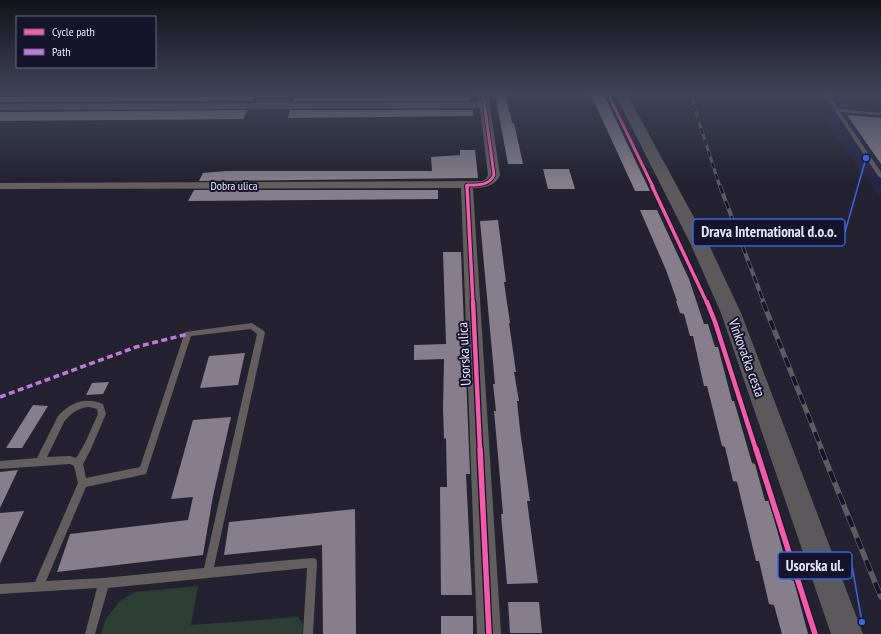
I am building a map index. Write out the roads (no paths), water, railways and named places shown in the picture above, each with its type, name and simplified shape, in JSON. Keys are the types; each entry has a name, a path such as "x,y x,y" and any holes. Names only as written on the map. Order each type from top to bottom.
{"main road":[{"name":"Vinkovačka cesta","path":"636,124 700,245 725,298 847,634"}],"street":[{"path":"467,185 487,183 491,181 494,175 487,124"},
{"name":"Dobra ulica","path":"0,186 467,185"},
{"name":"Usorska ulica","path":"467,185 489,634"}],"lane":[{"path":"847,124 881,176"},
{"path":"83,484 143,471 188,334 252,326 260,333 208,573"},
{"path":"38,586 83,484 78,463 102,414 100,407 94,404 86,403 65,413 40,462"},
{"path":"0,465 70,460 78,463"},
{"path":"0,589 104,583 312,563 308,634"},
{"path":"90,634 104,583"}],"railway":[{"path":"700,124 720,187"},
{"path":"720,186 764,303"},
{"path":"763,302 822,450"},
{"path":"821,449 881,597"}],"place":[{"name":"Drava International d.o.o.","path":"866,158"},
{"name":"Usorska ul.","path":"862,622"}]}
